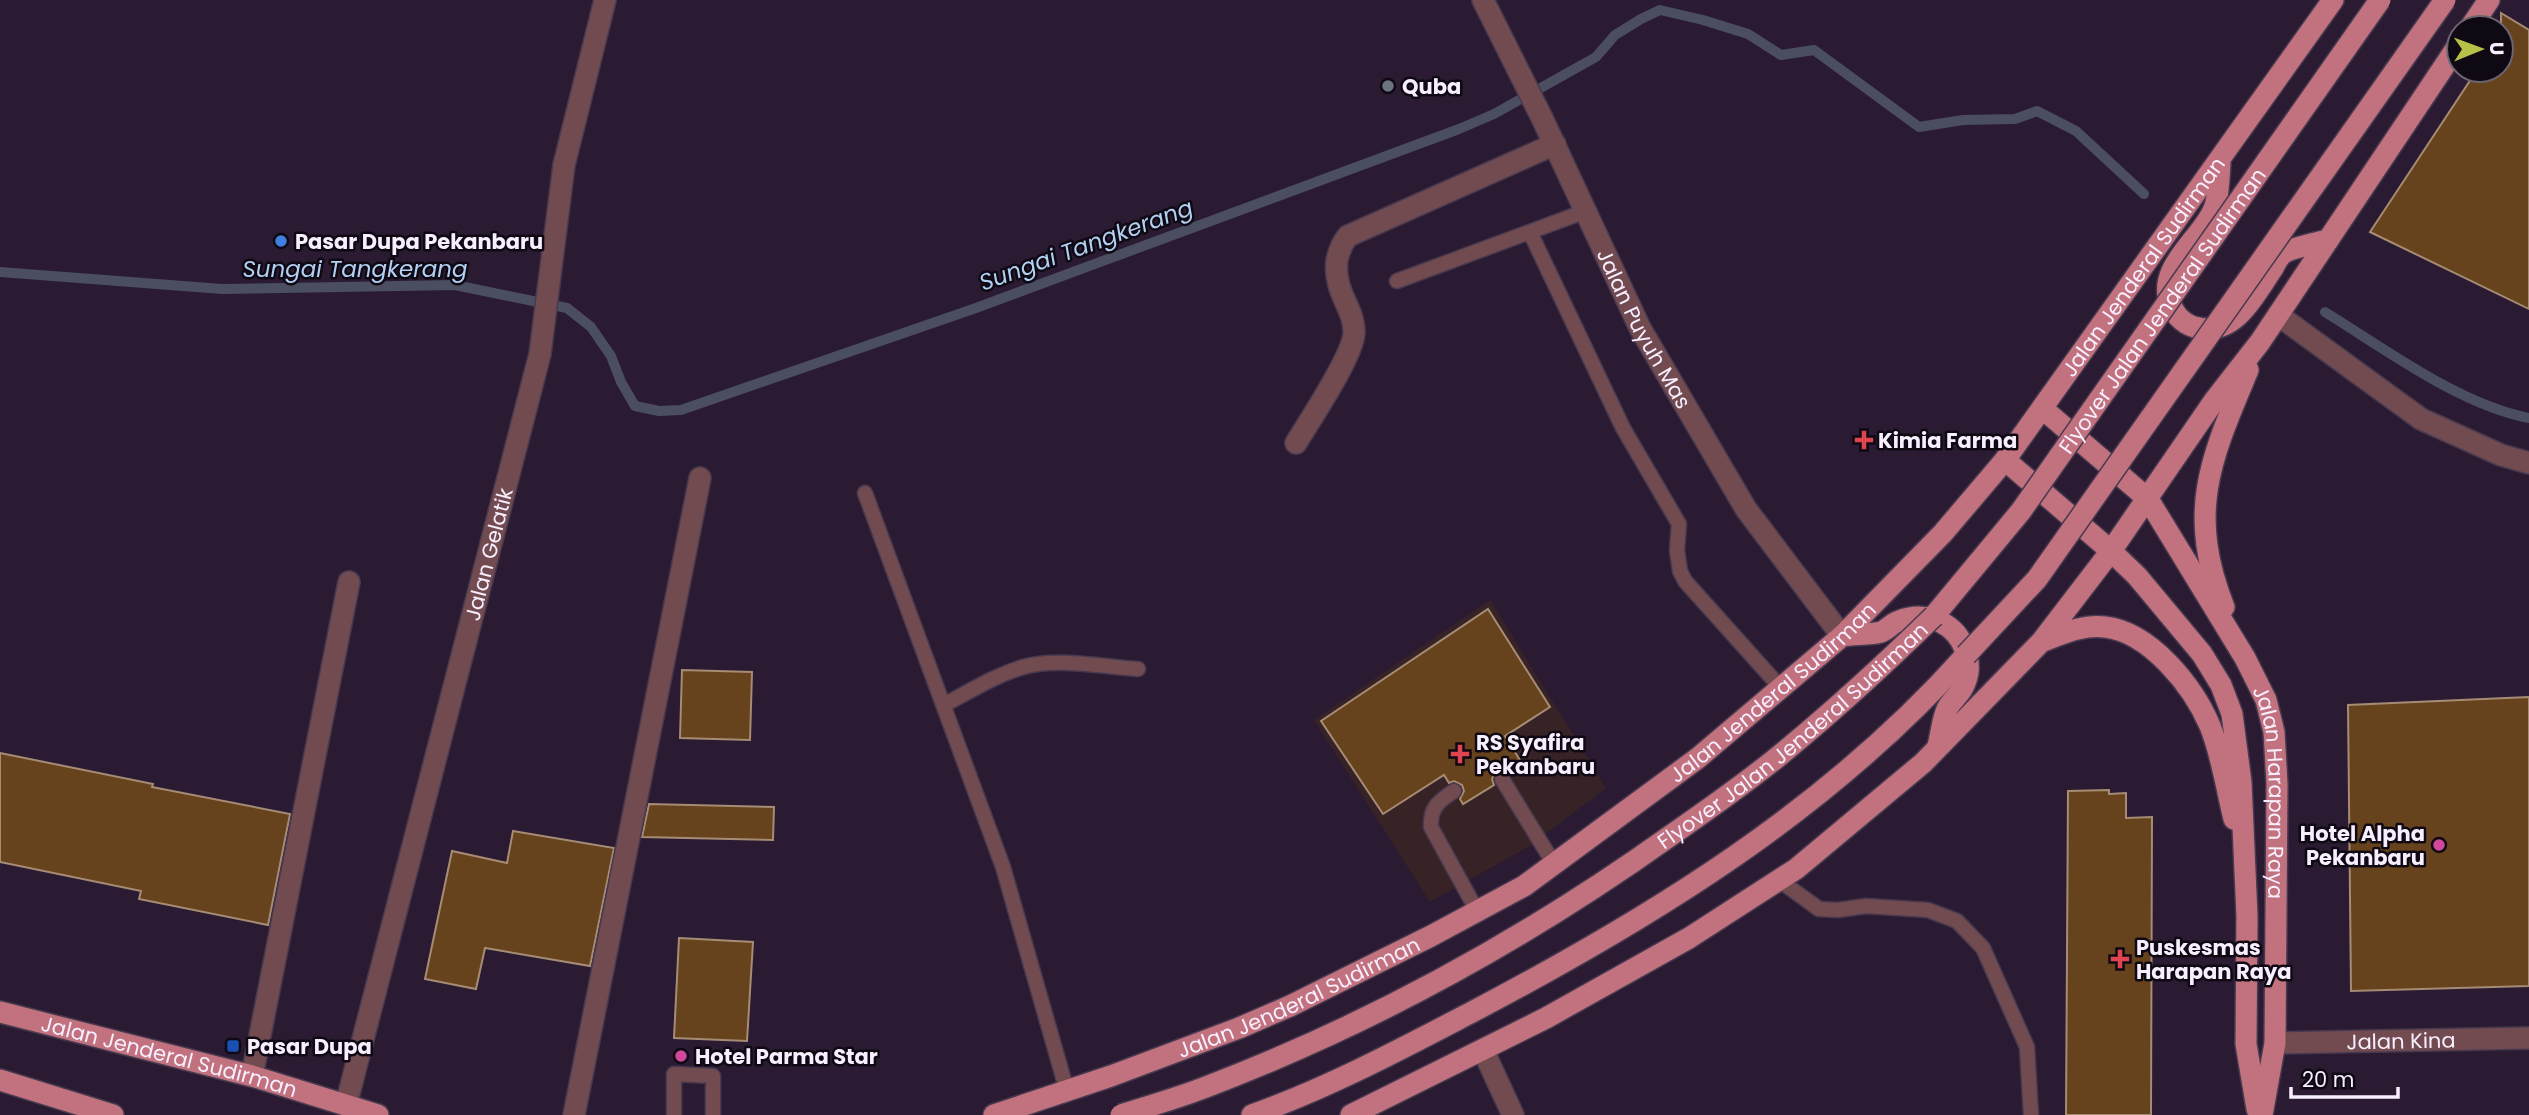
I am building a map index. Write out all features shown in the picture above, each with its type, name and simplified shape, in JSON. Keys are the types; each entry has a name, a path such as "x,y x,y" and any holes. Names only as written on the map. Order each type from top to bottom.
{"main road":[{"name":"Jalan Jenderal Sudirman","path":"994,1115 1068,1091 1239,1028 1290,1006 1524,886 1698,758 1842,636 1943,533 2005,460 2333,0"},
{"name":"Flyover Jalan Jenderal Sudirman","path":"1121,1115 1203,1088 1318,1041 1369,1017 1532,928 1696,818 1783,752 1864,683 1934,616 2021,511 2380,0"},
{"path":"1252,1115 1380,1059 1562,964 1653,911 1731,859 1818,795 1887,735 2038,579 2445,0"},
{"path":"1351,1115 1483,1050 1679,944 1796,869 1871,809 1937,749 2042,641 2111,551 2214,401 2260,342 2445,65"},
{"path":"2221,159 2215,208 2169,277 2169,301 2183,322 2208,330 2221,328 2243,310 2283,253 2328,240"},
{"path":"2245,658 2216,586 2205,540 2206,494 2218,443 2260,342"},
{"name":"Jalan Harapan Raya","path":"2043,409 2148,499 2245,658 2266,700 2277,759 2275,1043 2260,1115"},
{"name":"Jalan Harapan Raya","path":"2005,460 2137,576 2202,654 2221,685 2232,714 2238,750 2245,862 2246,1044 2260,1115"},
{"path":"1842,636 1883,631 1896,622 1912,617 1930,617 1957,635 1965,649 1969,666 1966,682 1959,696 1947,707 1937,749"},
{"path":"2042,641 2067,631 2102,626 2143,640 2172,669 2210,727 2245,862"},
{"name":"Jalan Jenderal Sudirman","path":"0,1012 252,1076 378,1115"},
{"path":"0,1080 113,1115"}],"street":[{"name":"Jalan Gelatik","path":"346,1105 540,354 566,154 605,0"},
{"name":"Jalan Puyuh Mas","path":"1483,0 1555,144 1640,328 1746,509 1842,636"},
{"path":"1296,443 1352,343 1352,321 1336,276 1338,254 1348,236 1555,144"},
{"path":"2278,315 2421,419 2501,455 2529,463"},
{"path":"575,1115 699,478"},
{"path":"252,1076 349,582"},
{"name":"Jalan Kina","path":"2275,1043 2529,1038"},
{"path":"1483,1050 1513,1115"}],"lane":[{"path":"1397,281 1586,211"},
{"path":"1530,232 1623,428 1679,524 1677,550 1680,571 1685,581 1781,688"},
{"path":"864,493 1003,867 1068,1091"},
{"path":"944,705 993,679 1026,666 1056,664 1138,669"},
{"path":"1503,779 1554,864"},
{"path":"1454,791 1436,803 1430,816 1431,827 1477,911"},
{"path":"1779,880 1819,909 1838,910 1866,906 1928,910 1957,921 1983,948 2027,1047 2031,1115"},
{"path":"674,1115 674,1074 713,1076 713,1115"}],"shaded area":[{"name":"RS Syafira Pekanbaru","path":"1490,600 1606,788 1528,847 1430,902 1314,720"}],"building":[{"path":"2515,22 2529,30 2529,309 2370,232 2468,84 2515,84"},
{"path":"1488,609 1550,707 1505,736 1523,765 1510,774 1502,769 1496,771 1492,779 1494,785 1463,804 1460,799 1464,791 1462,785 1454,781 1449,783 1444,775 1383,814 1321,721"},
{"path":"682,670 752,672 750,740 680,738"},
{"name":"Hotel Alpha Pekanbaru","path":"2529,697 2529,986 2351,991 2348,705"},
{"path":"0,753 290,814 268,925 139,899 141,891 0,862"},
{"path":"2109,790 2109,794 2126,793 2126,818 2152,817 2151,1115 2066,1115 2068,791"},
{"path":"649,804 774,807 773,840 642,837"},
{"path":"513,831 614,848 590,966 485,948 476,989 425,979 452,851 507,863"},
{"path":"679,938 753,942 747,1041 674,1038"}],"waterway":[{"name":"Sungai Tangkerang","path":"0,272 222,289 455,285 567,308 591,327 611,356 621,382 635,406 659,411 681,410 976,308 1459,129 1494,114 1596,57 1615,35 1660,10 1748,34 1781,55 1814,50 1919,127 1963,120 2015,119 2037,111 2076,131 2144,194"},
{"name":"Sungai Tangkerang","path":"2325,312 2450,389 2503,411 2529,418"}],"place":[{"name":"Quba","path":"1388,86"},
{"name":"Pasar Dupa Pekanbaru","path":"281,241"},
{"name":"Kimia Farma","path":"1864,440"},
{"name":"RS Syafira Pekanbaru","path":"1460,754"},
{"name":"Hotel Alpha Pekanbaru","path":"2439,845"},
{"name":"Puskesmas Harapan Raya","path":"2120,959"},
{"name":"Pasar Dupa","path":"233,1046"},
{"name":"Hotel Parma Star","path":"681,1056"}]}
